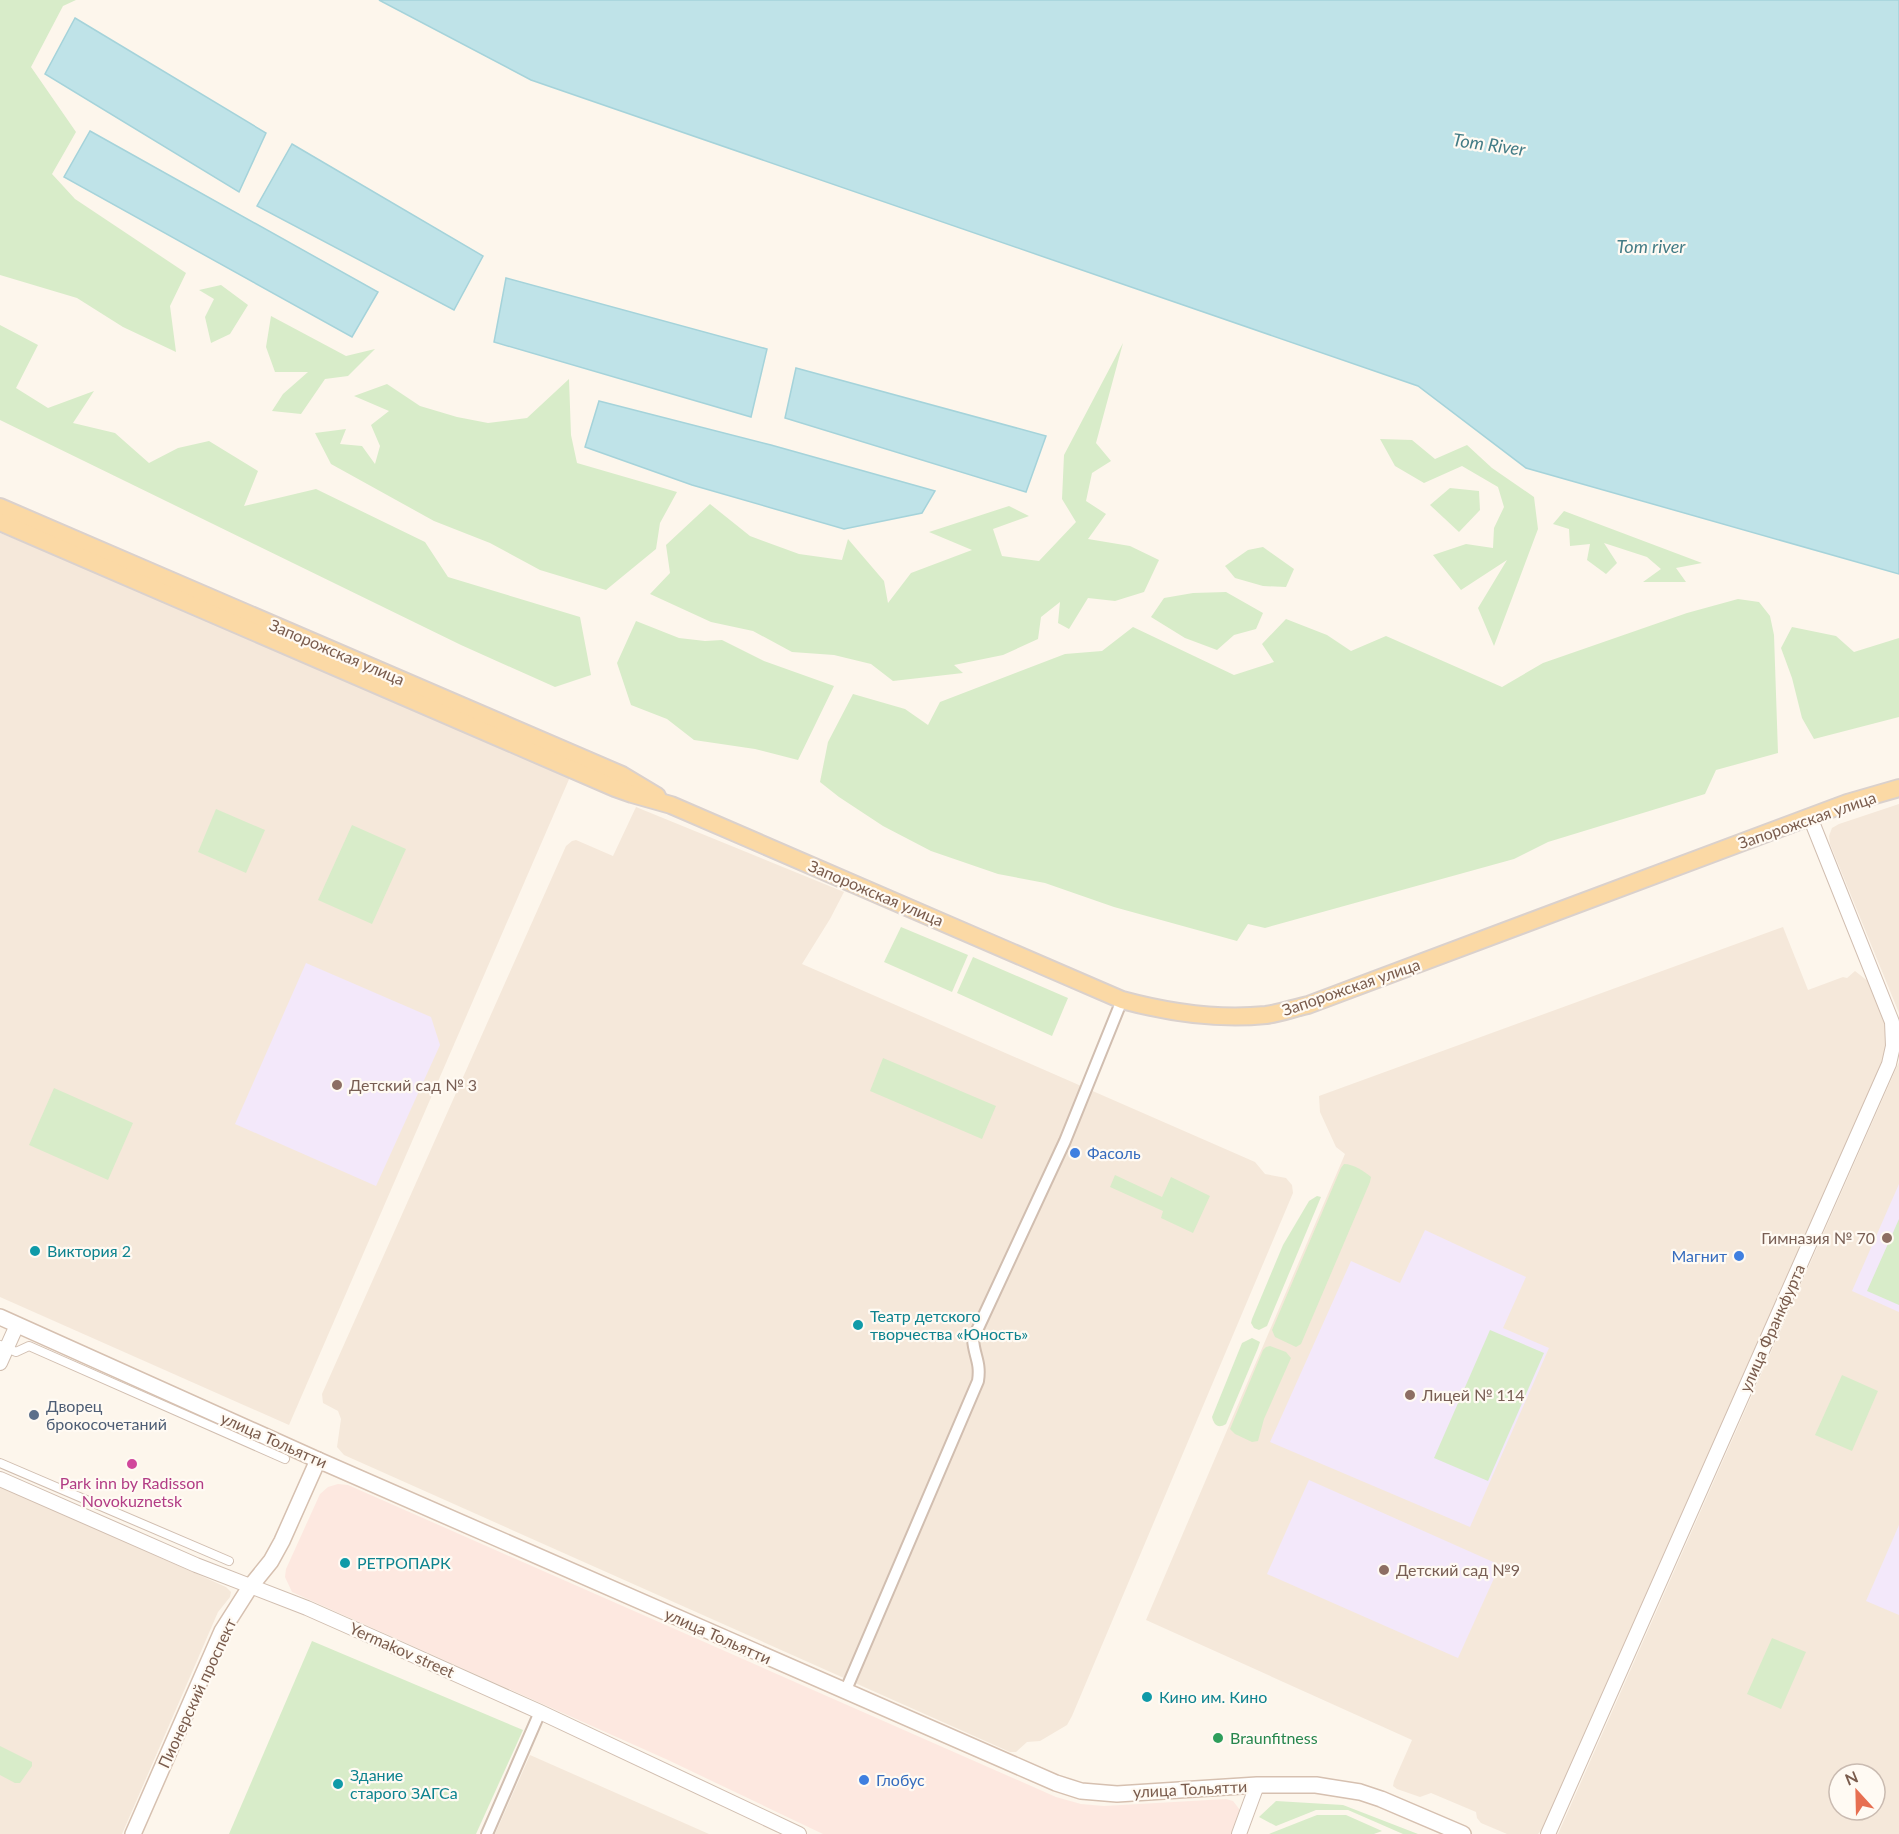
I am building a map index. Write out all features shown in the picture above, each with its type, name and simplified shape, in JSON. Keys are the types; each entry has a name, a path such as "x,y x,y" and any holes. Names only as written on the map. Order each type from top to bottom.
{"main road":[{"name":"Запорожская улица","path":"0,507 622,775 671,805"},
{"name":"Запорожская улица","path":"0,522 615,788 671,805 1122,1000 1175,1013 1224,1017 1269,1014 1308,1005 1847,802 1899,788"},
{"name":"улица Тольятти","path":"0,1317 318,1460 1056,1783 1081,1791 1117,1794 1257,1785 1316,1785 1381,1798 1463,1834"},
{"name":"Пионерский проспект","path":"133,1834 222,1631 250,1587 271,1561 318,1460"}],"street":[{"name":"улица Франкфурта","path":"1548,1834 1888,1064 1893,1046 1892,1022 1810,817"},
{"path":"845,1692 978,1381 980,1367 973,1339 1065,1141 1122,1000"},
{"path":"0,1363 3,1347 17,1325"},
{"path":"3,1347 16,1352 29,1346 285,1459"},
{"path":"0,1463 229,1561"},
{"name":"Yermakov street","path":"0,1479 250,1587 307,1608 540,1712 799,1834"},
{"path":"487,1834 540,1712"},
{"path":"1239,1834 1257,1785"}],"shaded area":[{"path":"0,533 188,610 570,777 289,1425 0,1297"},
{"path":"1899,804 1899,1013 1830,844 1829,836 1832,828 1839,824"},
{"path":"636,807 844,892 802,964 1255,1162 1265,1174 1286,1178 1292,1185 1293,1193 1072,1716 1067,1725 1040,1741 1027,1742 1016,1752 1010,1752 344,1455 337,1447 341,1419 338,1411 323,1403 322,1394 566,846 576,840 613,856"},
{"path":"1783,927 1808,990 1843,977 1847,978 1855,971 1869,982 1887,1035 1883,1061 1544,1827 1538,1834 1507,1834 1481,1823 1476,1812 1431,1793 1420,1797 1393,1786 1412,1740 1146,1620 1345,1154 1336,1147 1320,1112 1319,1096"},
{"name":"Детский сад № 3","path":"306,963 431,1017 440,1045 376,1186 235,1124"},
{"path":"1899,1062 1899,1834 1558,1834"},
{"name":"Гимназия № 70","path":"1899,1184 1899,1312 1852,1291"},
{"name":"Лицей № 114","path":"1425,1230 1526,1277 1503,1328 1549,1348 1470,1527 1270,1442 1351,1261 1400,1283"},
{"name":"Детский сад №9","path":"1309,1480 1500,1565 1458,1658 1267,1574"},
{"path":"338,1484 348,1485 1056,1797 1081,1804 1104,1806 1226,1799 1233,1801 1240,1810 1241,1816 1235,1834 823,1834 668,1760 292,1592 285,1577 286,1569 320,1494 328,1487"},
{"path":"0,1486 226,1587 231,1592 230,1597 218,1612 122,1834 0,1834"},
{"path":"1899,1525 1899,1615 1866,1601"},
{"path":"530,1755 709,1834 495,1834"}],"green space":[{"path":"0,0 76,0 63,6 31,67 76,132 52,174 75,199 186,273 170,306 176,352 123,327 77,298 0,275"},
{"path":"221,285 248,305 230,334 211,343 205,317 214,299 199,290"},
{"path":"271,316 346,356 375,349 348,376 325,379 301,414 272,411 283,394 308,372 275,372 266,347"},
{"path":"0,325 38,345 16,388 48,408 94,391 73,423 115,433 149,463 178,448 209,441 258,471 244,506 316,489 425,542 448,577 580,617 591,675 555,687 461,645 0,420"},
{"path":"1123,343 1096,443 1111,461 1092,473 1086,501 1106,514 1088,539 1130,546 1159,560 1144,592 1115,601 1088,598 1069,629 1058,623 1060,602 1041,617 1038,639 1003,655 954,665 963,673 893,681 871,664 834,655 792,652 753,631 711,622 650,594 670,573 666,545 710,504 750,536 799,554 842,560 848,539 884,581 888,603 911,573 972,550 929,532 1009,506 1029,516 993,529 1002,556 1039,561 1076,522 1062,499 1064,455"},
{"path":"569,379 571,435 577,463 677,492 660,523 656,549 606,590 540,570 490,543 434,521 331,464 315,433 346,429 340,444 362,446 375,464 380,446 371,425 389,411 354,396 387,384 420,406 488,423 527,418"},
{"path":"1380,439 1412,440 1435,459 1467,445 1492,468 1534,497 1538,529 1494,646 1478,608 1507,560 1461,590 1433,555 1466,544 1493,548 1494,528 1504,507 1498,487 1462,466 1424,483 1395,466"},
{"path":"1450,488 1479,491 1480,510 1459,532 1430,505"},
{"path":"1564,511 1702,563 1676,568 1686,582 1643,582 1661,569 1647,557 1604,543 1617,563 1606,574 1587,560 1590,544 1570,546 1569,529 1553,524"},
{"path":"1263,547 1294,569 1286,587 1263,586 1235,578 1225,566 1248,550"},
{"path":"1226,592 1263,613 1256,629 1234,635 1217,650 1185,638 1151,617 1164,598 1193,593"},
{"path":"1738,599 1759,602 1770,616 1774,635 1778,753 1716,770 1705,794 1548,842 1514,859 1265,928 1248,924 1237,941 1114,907 1045,883 998,874 931,851 883,826 820,782 828,742 853,694 905,709 928,725 940,702 1065,654 1102,651 1133,627 1234,675 1274,662 1262,644 1286,619 1327,635 1351,651 1386,636 1502,687 1543,663 1687,613"},
{"path":"636,621 679,638 722,640 764,661 834,686 798,760 755,749 694,740 667,719 631,705 617,663"},
{"path":"1792,627 1836,636 1854,652 1899,638 1899,717 1814,739 1802,718 1792,678 1781,648"},
{"path":"216,809 265,830 246,873 198,852"},
{"path":"352,825 406,849 372,924 318,900"},
{"path":"901,927 968,955 952,992 884,962"},
{"path":"973,957 1068,998 1052,1036 957,993"},
{"path":"883,1058 996,1106 982,1139 870,1091"},
{"path":"54,1088 133,1123 108,1180 29,1145"},
{"path":"1344,1164 1365,1172 1371,1177 1370,1182 1301,1344 1296,1347 1275,1337 1272,1330"},
{"path":"1115,1175 1162,1197 1171,1177 1210,1196 1193,1233 1161,1218 1163,1211 1110,1187"},
{"path":"1317,1196 1321,1197 1267,1326 1259,1330 1254,1328 1251,1323 1252,1319 1283,1245 1309,1201"},
{"path":"1899,1219 1899,1305 1867,1291"},
{"path":"1490,1330 1544,1353 1488,1481 1434,1458"},
{"path":"1252,1338 1260,1342 1258,1348 1226,1424 1217,1425 1212,1417 1242,1343"},
{"path":"1270,1346 1286,1352 1291,1358 1264,1419 1258,1441 1252,1442 1230,1429 1263,1350"},
{"path":"1842,1375 1878,1391 1852,1451 1815,1435"},
{"path":"1772,1638 1806,1652 1781,1709 1747,1694"},
{"path":"312,1641 523,1730 476,1834 229,1834"},
{"path":"0,1746 32,1762 32,1766 20,1783 15,1783 0,1775"},
{"path":"1276,1801 1343,1805 1418,1834 1403,1834 1348,1810 1316,1810 1276,1826 1259,1817"},
{"path":"1317,1815 1346,1815 1382,1831 1374,1834 1269,1834"}],"water":[{"name":"Tom river","path":"379,0 1899,0 1899,574 1526,468 1418,386 531,80"},
{"path":"75,18 266,133 239,192 45,74"},
{"path":"90,131 378,292 352,337 64,177"},
{"path":"292,144 483,256 454,310 257,206"},
{"path":"506,278 767,349 751,417 494,342"},
{"path":"796,368 1046,436 1026,492 785,418"},
{"path":"599,401 771,445 935,491 922,513 844,529 692,485 585,447"}],"place":[{"name":"Детский сад № 3","path":"337,1085"},
{"name":"Фасоль","path":"1075,1153"},
{"name":"Гимназия № 70","path":"1887,1238"},
{"name":"Виктория 2","path":"35,1251"},
{"name":"Магнит","path":"1739,1256"},
{"name":"Театр детского творчества «Юность»","path":"858,1325"},
{"name":"Лицей № 114","path":"1410,1395"},
{"name":"Дворец брокосочетаний","path":"34,1415"},
{"name":"Park inn by Radisson Novokuznetsk","path":"132,1464"},
{"name":"РЕТРОПАРК","path":"345,1563"},
{"name":"Детский сад №9","path":"1384,1570"},
{"name":"Кино им. Кино","path":"1147,1697"},
{"name":"Braunfitness","path":"1218,1738"},
{"name":"Глобус","path":"864,1780"},
{"name":"Здание старого ЗАГСа","path":"338,1784"}],"water label":[{"name":"Tom River","path":"1489,145"}]}
